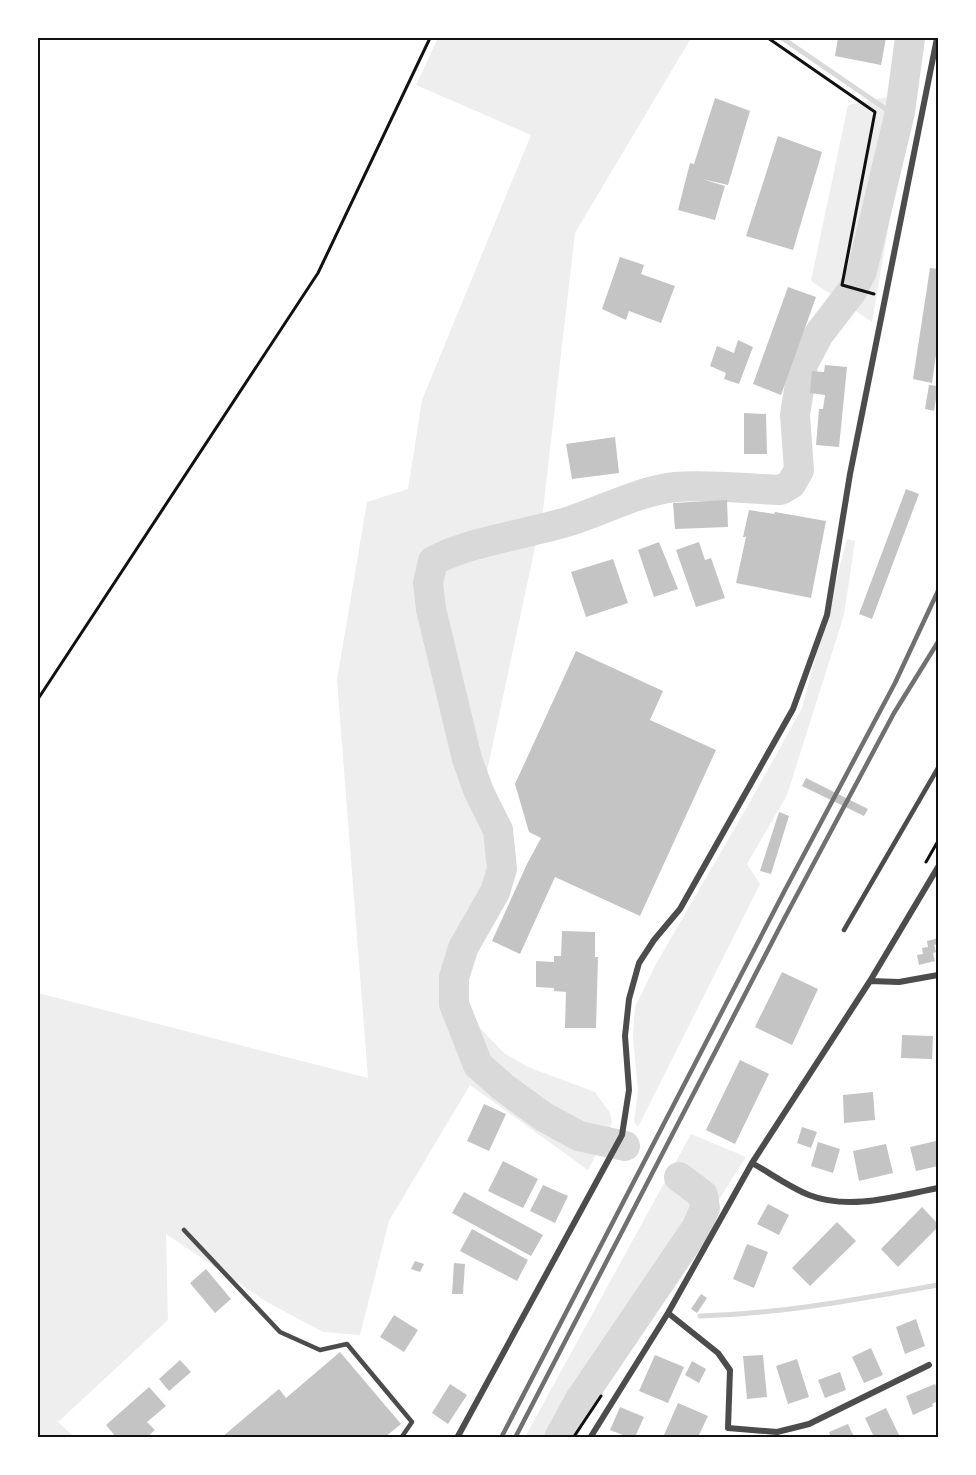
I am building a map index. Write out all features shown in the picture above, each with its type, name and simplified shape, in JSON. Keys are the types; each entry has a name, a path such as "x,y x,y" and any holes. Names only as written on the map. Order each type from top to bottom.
{"street":[{"path":"457,1437 622,1135 629,1090 625,1036 629,999 639,963 654,940 680,909 793,709 827,615 850,474 937,38"},
{"path":"590,1437 668,1313 752,1163 870,981 939,867"},
{"path":"870,981 899,982 939,975"},
{"path":"752,1163 810,1195 839,1201 870,1201 939,1188"},
{"path":"668,1313 718,1353 730,1370 728,1428 777,1432 809,1424 929,1365"}],"lane":[{"path":"844,930 938,771"},
{"path":"184,1230 280,1332 320,1350 347,1344 412,1422 401,1437"}],"path":[{"path":"38,699 318,273 430,38"},
{"path":"768,38 875,112 842,285 886,297"}],"shaded area":[{"path":"438,38 691,38 575,233 543,510 483,790 489,917 466,990 469,1011 480,1028 504,1053 528,1067 595,1092 610,1113 612,1123 588,1170 470,1085 389,1221 360,1335 323,1332 267,1302 166,1234 168,1320 58,1422 74,1437 38,1437 38,993 368,1078 337,680 367,502 408,489 422,400 531,135 416,85"},
{"path":"912,92 872,322 811,281 848,105"},
{"path":"847,539 855,541 844,615 787,795 747,864 760,884 638,1127 634,1122 638,1091 633,1036 635,1007 656,964 802,708"},
{"path":"691,1134 746,1157 568,1437 525,1437"}],"building":[{"path":"838,38 886,38 881,65 835,56"},
{"path":"715,98 750,111 728,185 702,179 725,186 715,220 678,210 690,163 694,164"},
{"path":"778,136 822,152 793,250 746,236"},
{"path":"620,257 644,265 641,274 675,286 661,323 629,311 626,320 602,309"},
{"path":"930,268 938,269 938,341 932,383 913,379"},
{"path":"788,287 816,297 781,395 753,384"},
{"path":"738,340 753,347 739,384 724,379 726,373 710,366 717,346 734,353"},
{"path":"825,365 847,367 839,447 816,445 819,409 823,409 825,395 810,393 812,371 824,372"},
{"path":"929,385 938,386 934,411 925,409"},
{"path":"744,413 766,414 767,454 744,454"},
{"path":"615,437 619,473 572,479 566,444"},
{"path":"906,489 919,494 872,619 859,614"},
{"path":"727,500 728,527 675,529 673,503"},
{"path":"749,510 826,521 811,598 736,583"},
{"path":"659,542 678,589 654,597 638,550"},
{"path":"699,542 705,560 711,558 725,598 696,607 676,550"},
{"path":"613,559 628,603 586,617 571,572"},
{"path":"576,651 663,691 650,720 716,750 640,916 555,877 520,954 492,941 541,838 529,832 515,784"},
{"path":"806,778 868,809 864,816 802,786"},
{"path":"779,812 789,816 771,874 760,871"},
{"path":"562,931 595,932 595,957 598,957 596,1028 565,1028 566,992 554,991 554,988 536,987 536,961 554,962 554,956 561,956"},
{"path":"938,938 938,944 934,945 935,961 919,965 917,955 923,954 922,948 928,947 927,941"},
{"path":"782,972 818,989 792,1045 755,1027"},
{"path":"902,1035 933,1036 932,1059 901,1058"},
{"path":"740,1060 769,1074 735,1144 706,1130"},
{"path":"873,1092 875,1120 844,1123 843,1095"},
{"path":"484,1104 506,1114 489,1151 467,1141"},
{"path":"802,1127 817,1132 811,1148 797,1143"},
{"path":"936,1141 938,1166 916,1171 910,1147"},
{"path":"818,1142 840,1149 833,1173 811,1166"},
{"path":"886,1144 893,1173 859,1181 853,1151"},
{"path":"503,1161 538,1179 523,1208 488,1191"},
{"path":"543,1185 568,1196 555,1223 530,1211"},
{"path":"464,1192 543,1235 531,1256 452,1213"},
{"path":"768,1204 789,1215 779,1235 757,1224"},
{"path":"922,1207 938,1224 938,1227 898,1267 881,1249"},
{"path":"837,1222 856,1241 810,1286 792,1268"},
{"path":"472,1229 528,1260 517,1281 460,1251"},
{"path":"747,1244 768,1252 754,1288 733,1279"},
{"path":"415,1261 424,1264 420,1272 411,1269"},
{"path":"454,1263 465,1264 463,1294 452,1294"},
{"path":"206,1269 231,1299 215,1313 190,1283"},
{"path":"701,1294 707,1298 697,1313 691,1309"},
{"path":"394,1315 418,1330 404,1352 380,1337"},
{"path":"916,1319 925,1346 905,1354 896,1327"},
{"path":"871,1348 883,1375 864,1383 852,1357"},
{"path":"340,1352 401,1424 385,1437 222,1437 279,1389 286,1398"},
{"path":"655,1355 684,1367 668,1403 639,1391"},
{"path":"763,1355 767,1397 747,1399 743,1356"},
{"path":"797,1359 809,1397 788,1404 776,1366"},
{"path":"180,1360 191,1372 169,1391 159,1379"},
{"path":"692,1361 706,1369 699,1383 685,1375"},
{"path":"840,1372 846,1390 825,1398 818,1380"},
{"path":"450,1384 467,1395 448,1424 432,1413"},
{"path":"935,1384 938,1401 932,1404 933,1406 913,1415 906,1396"},
{"path":"149,1387 166,1406 147,1422 155,1430 147,1437 116,1437 106,1425"},
{"path":"678,1403 708,1416 698,1437 664,1435"},
{"path":"620,1407 644,1417 635,1437 628,1437 610,1430"},
{"path":"886,1408 900,1437 874,1437 865,1418"},
{"path":"848,1424 854,1437 831,1437 829,1432"}],"waterway":[{"path":"782,38 899,118"},
{"path":"625,1146 579,1136 544,1117 503,1087 478,1065 454,1004 454,977 463,948 495,892 502,869 498,830 479,792 467,759 431,609 428,583 433,561 482,543 570,521 662,489 701,486 781,490 791,484 799,470 795,415 803,364 819,334 852,291 862,271 900,112 910,38"},
{"path":"559,1438 579,1401 697,1227 705,1208 703,1195 679,1177"},
{"path":"700,1316 790,1309 938,1285"}],"railway":[{"path":"501,1438 895,683 938,591"},
{"path":"515,1438 783,921 894,713 938,642"}]}
